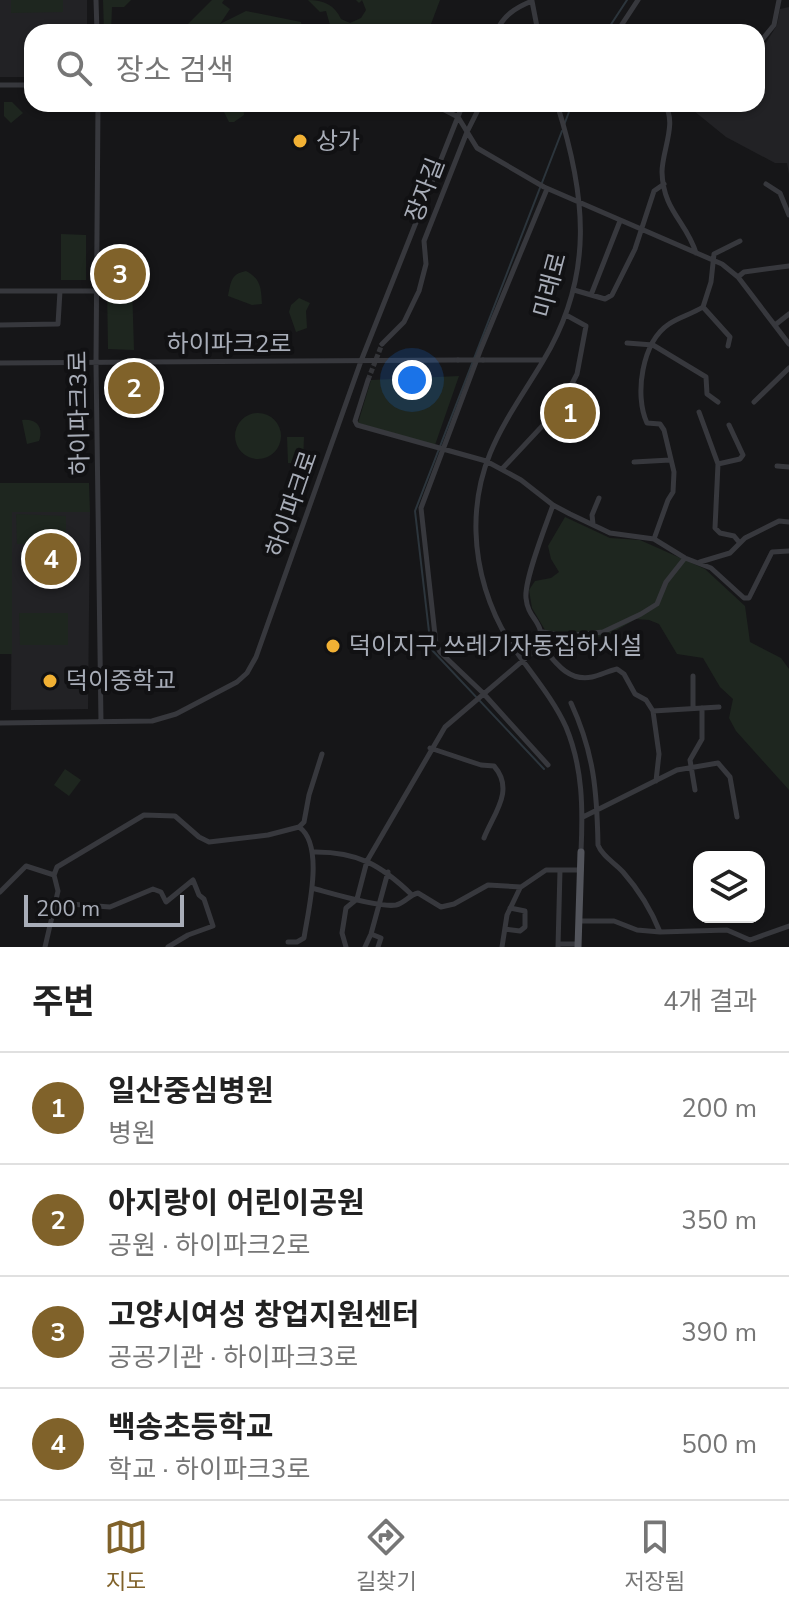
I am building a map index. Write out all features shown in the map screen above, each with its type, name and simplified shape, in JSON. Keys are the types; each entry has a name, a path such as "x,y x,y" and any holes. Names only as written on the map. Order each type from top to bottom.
{"main road":[{"name":"미래로","path":"578,946 581,852"}],"street":[{"path":"96,0 97,24"},
{"path":"500,24 505,16 532,0 537,24"},
{"path":"622,24 638,0"},
{"path":"765,36 774,25 779,0"},
{"path":"0,85 24,85"},
{"name":"하이파크3로","path":"98,112 96,363 101,722"},
{"path":"448,112 458,117"},
{"name":"하이파크로","path":"0,723 152,721 170,716 228,687 247,673 268,625 361,361 460,112"},
{"name":"장자길","path":"382,344 404,322 419,291 426,264 424,241 477,112"},
{"name":"미래로","path":"560,112 581,203 581,249 574,290 566,315 544,360 506,417 486,461 477,510 478,556 493,611 561,716 570,739 581,780 581,852"},
{"path":"669,112 671,119 663,155 664,184 674,215 693,243 696,254"},
{"name":"장자길","path":"458,117 477,148 546,188"},
{"path":"574,290 605,299 612,295 642,231 654,191 664,184"},
{"path":"766,184 780,193 789,215"},
{"path":"548,765 440,652 436,644 421,508 546,188 722,264 738,277 789,344"},
{"path":"591,295 620,221"},
{"path":"654,539 673,492 674,472 664,430 660,424 647,423 642,412 644,368 660,332 670,323 703,307 711,282 711,260 720,249 740,241"},
{"path":"738,277 744,272 789,266"},
{"path":"0,291 96,291"},
{"path":"0,325 58,324 60,291"},
{"path":"703,307 730,337 728,346"},
{"path":"775,325 789,314"},
{"path":"502,469 560,407 577,374 586,326 566,315"},
{"path":"627,343 653,345 706,377 707,394 718,402"},
{"name":"하이파크2로","path":"0,363 544,360"},
{"path":"754,402 789,368"},
{"path":"368,380 355,421 357,425 486,461 553,505 610,533 654,539 685,558 700,562 744,598 749,598 772,552 789,551"},
{"path":"699,412 718,464 715,528 720,533 734,536 739,542"},
{"path":"718,464 740,459 743,455 729,425"},
{"path":"634,462 670,460"},
{"path":"777,466 789,467"},
{"path":"594,525 592,515 599,498"},
{"path":"346,947 342,933 346,908 357,899 367,861 430,748 445,727 541,645 543,632 528,608 526,589 553,505"},
{"path":"700,562 730,553 739,542 779,521 789,522"},
{"path":"543,632 564,636 603,632 641,614 657,604 666,582 685,558"},
{"path":"541,645 564,671 574,677 597,676 617,669 624,674 635,694 646,700 653,711 659,754 656,781"},
{"path":"693,676 693,708"},
{"path":"571,703 585,733 592,759 598,809 598,845 601,852 627,876 660,932"},
{"path":"653,711 719,707"},
{"path":"695,790 690,760 702,739 702,708"},
{"path":"430,748 481,765 494,766 499,772 505,784 504,793 484,838"},
{"path":"45,947 58,891 54,875 57,867 144,815 175,816 209,842 268,835 299,827 304,822 322,754"},
{"path":"583,818 677,770 718,763 730,777 737,817"},
{"path":"288,942 304,938 312,888 312,852 304,830 299,827"},
{"path":"312,852 341,854 367,861 388,872 412,895"},
{"path":"0,892 26,866 54,875"},
{"path":"502,947 510,908 521,887 546,870 581,870"},
{"path":"560,870 558,945 578,946"},
{"path":"365,947 388,872"},
{"path":"56,903 110,907 153,889 161,892 166,902 193,880 204,899 213,926 188,935 168,947"},
{"path":"312,888 377,905 403,903 418,893 441,907 454,904 488,885 521,887"},
{"path":"505,929 520,931 525,927 525,911 510,908"},
{"path":"579,921 614,921 637,930 660,932 727,930 750,940 789,926"},
{"path":"371,934 381,938 378,947"}],"shaded area":[{"path":"0,0 87,0 87,24 24,24 24,77 0,77"},
{"path":"11,0 63,0 63,12 11,13"},
{"path":"103,0 131,0 124,7 112,7 111,24 104,24"},
{"path":"212,0 224,0 222,3 230,9 220,24 188,24"},
{"path":"308,0 328,4 341,19 350,23 361,18 366,10 362,0 440,0 431,24 330,24 326,11 320,12"},
{"path":"789,7 789,174 787,163 775,163 726,137 695,112 765,112 765,44 777,25 780,9"},
{"path":"246,11 301,24 220,24"},
{"path":"4,102 12,102 23,113 11,123 4,116"},
{"path":"224,112 244,112 234,122 229,122"},
{"path":"61,234 86,235 86,280 61,280"},
{"path":"246,271 259,284 262,304 252,305 228,296 234,277"},
{"path":"107,285 132,285 134,350 108,349"},
{"path":"299,298 310,303 306,311 307,328 296,332 289,312 291,305"},
{"path":"111,375 158,375 157,403 111,403"},
{"path":"459,376 435,445 358,423 371,380"},
{"path":"258,413 275,419 281,436 275,453 258,459 241,453 235,436 241,419"},
{"path":"22,420 38,424 39,441 27,444"},
{"path":"287,437 304,437 303,463 288,463"},
{"path":"0,483 89,483 90,512 12,512 12,654 0,654"},
{"path":"12,512 90,512 88,709 11,710"},
{"path":"16,514 66,516 66,544 17,544"},
{"path":"565,517 610,538 640,540 705,569 745,606 750,642 781,658 789,669 789,790 736,731 729,718 733,699 720,687 703,658 677,654 659,624 636,619 606,636 561,640 548,635 532,608 529,590 535,581 551,578 559,572 548,546"},
{"path":"19,613 68,613 68,645 20,645"},
{"path":"65,769 81,780 69,796 54,785"}],"waterway":[{"path":"611,24 627,0"},
{"path":"564,125 569,112"},
{"path":"544,769 431,649 415,511 562,131"}],"tunnel":[{"path":"368,380 382,344"}],"place":[{"name":"상가","path":"300,141"},
{"name":"고양시여성 창업지원센터","path":"120,274"},
{"name":"아지랑이 어린이공원","path":"134,388"},
{"name":"일산중심병원","path":"570,413"},
{"name":"백송초등학교","path":"51,559"},
{"name":"덕이지구 쓰레기자동집하시설","path":"333,646"},
{"name":"덕이중학교","path":"50,681"}]}
